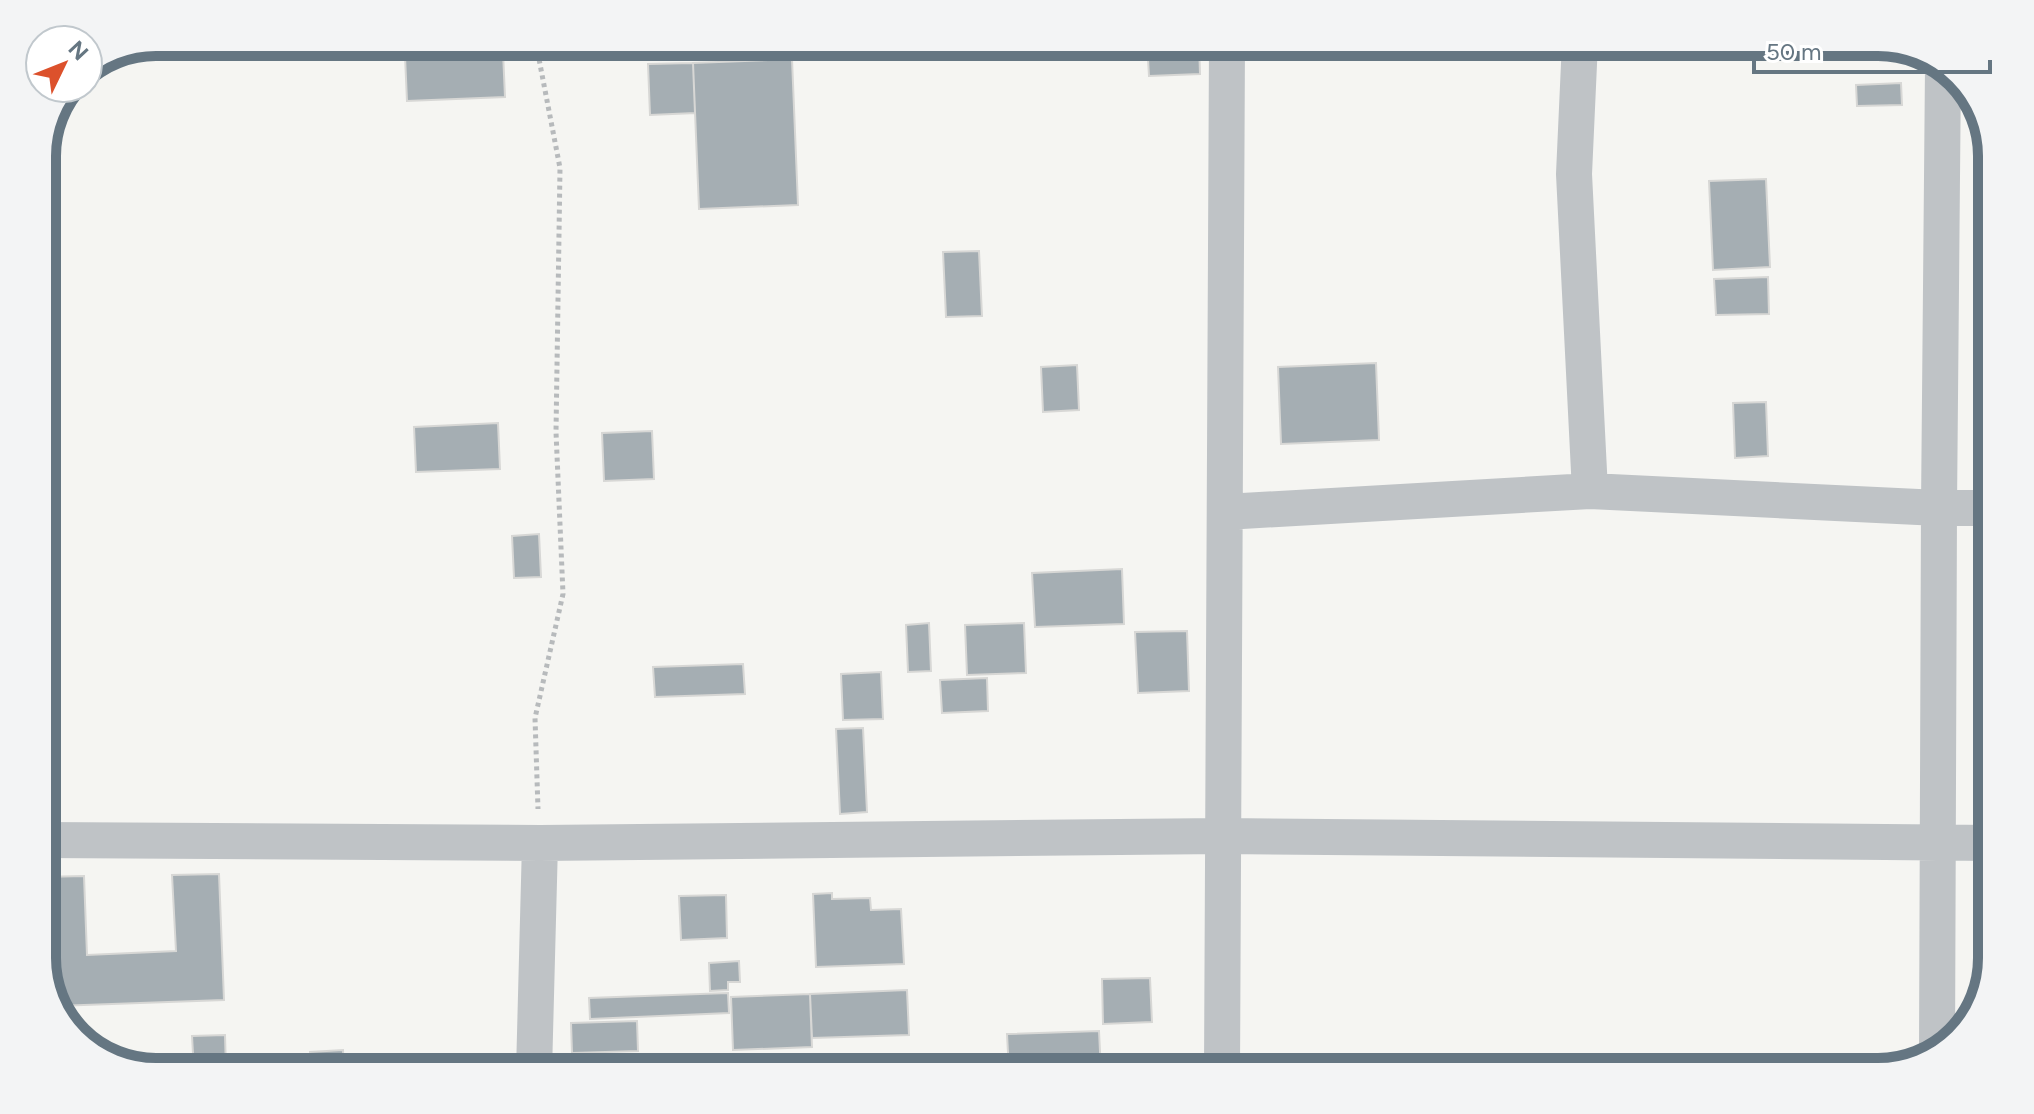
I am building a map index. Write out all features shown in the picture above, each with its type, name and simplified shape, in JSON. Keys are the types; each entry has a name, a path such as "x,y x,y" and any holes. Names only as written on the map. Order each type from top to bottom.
{"street":[{"path":"1222,1058 1227,56"},
{"path":"1579,56 1574,174 1590,491"},
{"path":"1937,1038 1943,80"},
{"path":"1225,512 1590,491 1978,508"},
{"path":"56,840 540,843 1223,836 1978,843"},
{"path":"534,1058 540,843"}],"path":[{"path":"536,56 560,168 556,432 563,594 535,718 540,843"}],"building":[{"path":"405,56 503,56 505,97 407,101"},
{"path":"1148,56 1199,56 1200,74 1149,76"},
{"path":"792,59 798,205 699,209 693,63"},
{"path":"693,63 695,113 650,115 648,64"},
{"path":"1901,83 1902,105 1857,106 1856,85"},
{"path":"1766,179 1770,267 1713,270 1709,181"},
{"path":"979,251 982,316 946,317 943,252"},
{"path":"1768,277 1769,314 1716,315 1714,279"},
{"path":"1376,363 1379,440 1281,444 1278,367"},
{"path":"1077,365 1079,410 1043,412 1041,367"},
{"path":"1766,402 1768,456 1735,458 1733,403"},
{"path":"498,423 500,469 416,472 414,427"},
{"path":"652,431 654,479 604,481 602,433"},
{"path":"539,534 541,577 514,578 512,536"},
{"path":"1122,569 1124,624 1035,627 1032,573"},
{"path":"929,623 931,671 908,672 906,625"},
{"path":"1024,623 1026,673 967,675 965,625"},
{"path":"1187,631 1189,691 1138,693 1135,632"},
{"path":"743,664 745,694 655,697 653,667"},
{"path":"881,672 883,719 843,720 841,674"},
{"path":"987,678 988,711 942,713 940,680"},
{"path":"863,728 867,812 840,814 836,729"},
{"path":"219,874 224,1000 68,1006 61,990 56,964 56,877 84,876 87,955 176,951 172,875"},
{"path":"832,893 832,899 870,898 871,910 901,909 904,964 816,967 813,894"},
{"path":"726,895 727,938 681,940 679,896"},
{"path":"739,961 740,982 728,982 728,990 710,991 709,963"},
{"path":"1150,978 1152,1022 1103,1024 1102,979"},
{"path":"907,990 909,1035 812,1038 810,994"},
{"path":"728,993 729,1013 590,1019 589,998"},
{"path":"810,994 812,1047 733,1050 731,997"},
{"path":"637,1021 638,1051 572,1053 571,1023"},
{"path":"1099,1031 1100,1058 1008,1058 1007,1034"},
{"path":"225,1035 226,1058 193,1058 192,1036"},
{"path":"343,1050 343,1058 310,1058 310,1052"}]}
